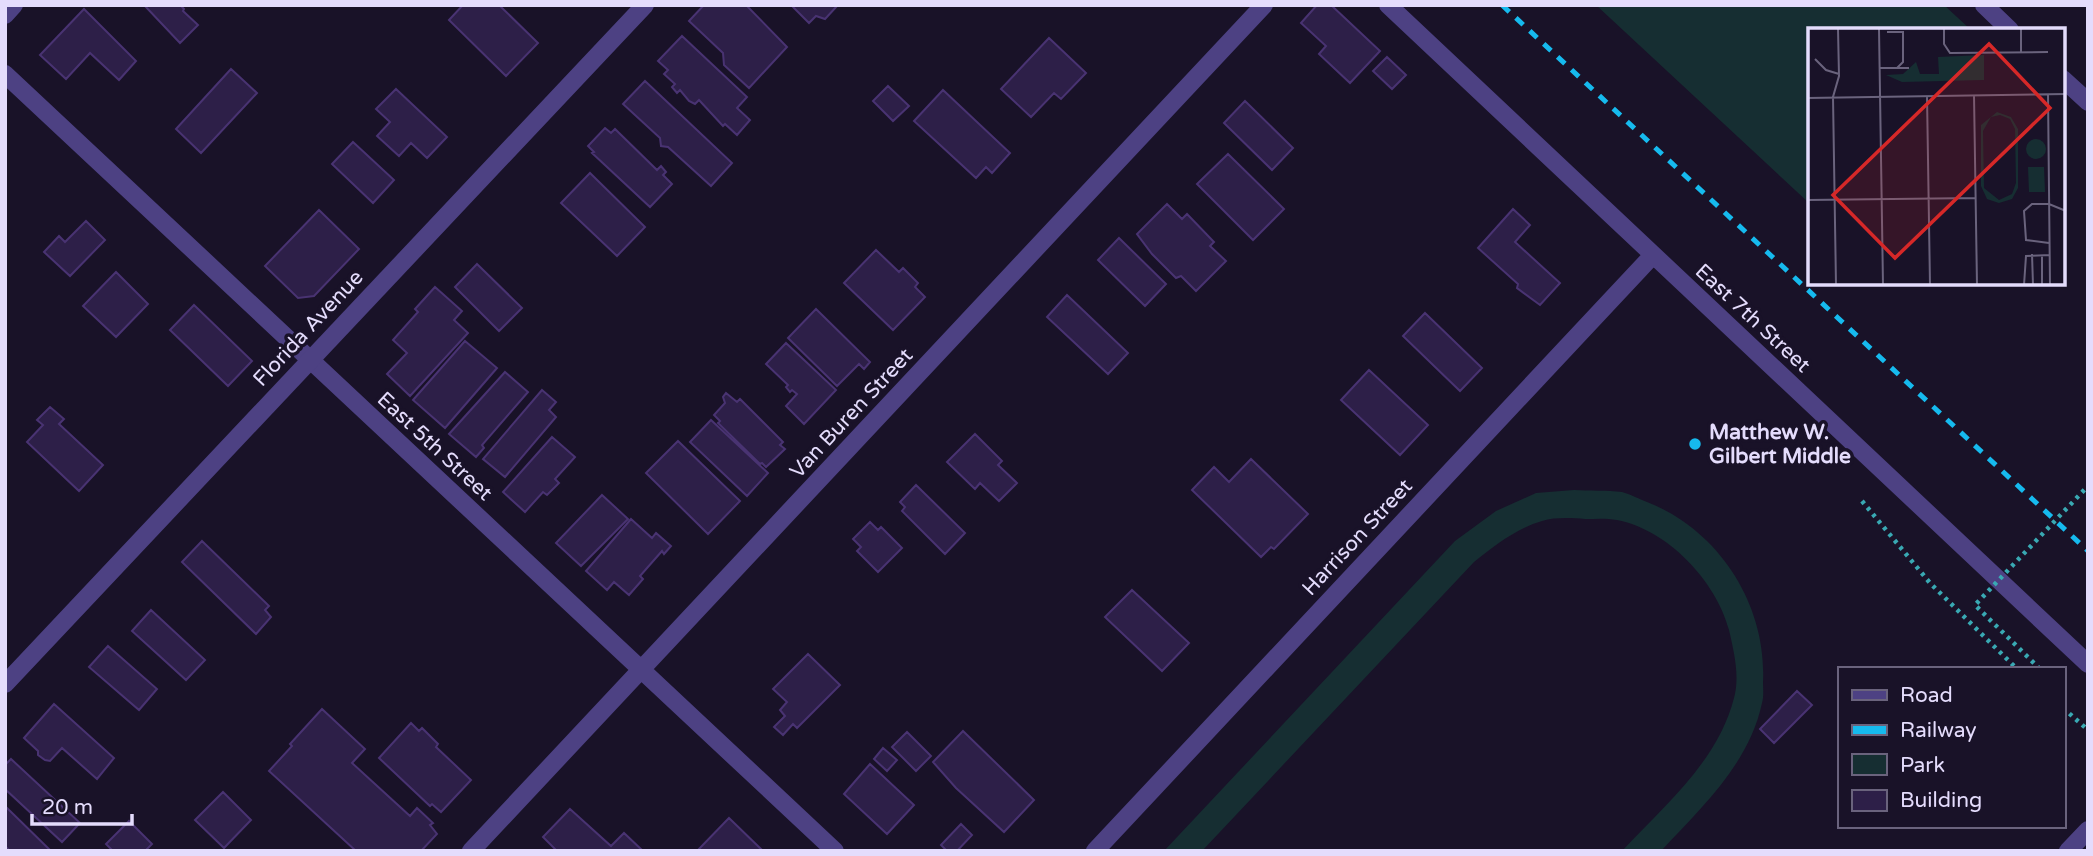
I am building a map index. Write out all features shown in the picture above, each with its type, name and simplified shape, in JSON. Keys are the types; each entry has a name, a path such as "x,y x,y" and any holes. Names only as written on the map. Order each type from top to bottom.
{"street":[{"path":"5,15 15,5"},
{"name":"Florida Avenue","path":"5,684 645,5"},
{"name":"Van Buren Street","path":"471,851 1264,5"},
{"name":"East 7th Street","path":"1388,5 2088,664"},
{"path":"1984,5 2008,28"},
{"name":"East 5th Street","path":"5,74 835,851"},
{"path":"2065,81 2088,102"},
{"name":"Harrison Street","path":"1095,851 1653,255"},
{"path":"2068,851 2088,830"}],"path":[{"path":"2038,667 1975,605 2088,486"},
{"path":"1862,501 1930,583 2015,667"},
{"path":"2065,710 2088,730"}],"green space":[{"path":"1596,5 1944,5 1969,28 1808,28 1808,202"},
{"path":"1574,490 1625,493 1673,515 1696,531 1734,574 1757,625 1762,653 1763,700 1756,725 1735,765 1722,783 1661,851 1622,851 1688,781 1716,742 1734,698 1736,681 1736,664 1729,630 1723,612 1701,576 1671,546 1636,526 1617,520 1564,518 1547,520 1524,528 1474,562 1202,851 1164,851 1455,541 1496,511 1536,493"}],"building":[{"path":"144,5 180,5 198,25 180,43"},
{"path":"463,5 499,5 538,43 506,76 449,20"},
{"path":"704,5 746,5 787,47 749,88 724,65 723,53 689,21"},
{"path":"791,5 838,5 825,19 816,16 809,23"},
{"path":"1317,5 1331,5 1380,51 1350,83 1319,54 1326,46 1301,23"},
{"path":"84,9 136,61 119,80 90,53 66,79 40,55"},
{"path":"682,36 747,97 737,108 750,120 737,135 725,124 723,126 699,100 695,104 680,90 677,93 672,87 675,84 664,74 668,70 658,61"},
{"path":"1049,38 1086,73 1061,99 1054,93 1031,117 1001,89"},
{"path":"1387,57 1406,75 1392,89 1373,71"},
{"path":"231,69 257,93 201,153 176,129"},
{"path":"645,81 732,163 711,186 668,147 661,146 660,138 623,104"},
{"path":"888,86 909,106 893,121 873,101"},
{"path":"396,89 447,137 427,158 411,143 399,156 377,136 390,122 376,109"},
{"path":"943,90 1010,153 992,173 986,167 976,178 914,121"},
{"path":"1245,101 1293,148 1272,170 1224,123"},
{"path":"605,128 611,133 615,129 657,170 661,166 666,172 663,175 672,184 650,207 592,153 594,152 588,146"},
{"path":"353,142 394,180 373,203 332,164"},
{"path":"1228,154 1284,209 1253,240 1197,184"},
{"path":"590,173 645,227 617,256 561,203"},
{"path":"1167,204 1182,219 1187,214 1214,242 1210,246 1226,261 1196,291 1181,276 1176,278 1137,234"},
{"path":"1513,209 1530,225 1515,242 1560,283 1540,305 1517,288 1518,284 1478,248"},
{"path":"319,210 359,249 314,296 298,298 265,266"},
{"path":"86,221 105,240 70,276 44,252 59,236 65,242"},
{"path":"1119,238 1166,284 1145,306 1098,260"},
{"path":"876,250 899,272 903,268 918,283 915,287 925,297 893,330 844,283"},
{"path":"477,264 522,308 499,331 455,287"},
{"path":"116,272 148,304 116,337 83,306"},
{"path":"435,287 462,311 454,320 468,333 410,396 387,374 407,353 393,340 418,312 415,309"},
{"path":"1067,295 1128,353 1108,374 1047,317"},
{"path":"194,305 252,361 228,386 170,330"},
{"path":"816,309 870,362 864,369 859,364 837,386 788,338"},
{"path":"1425,313 1482,368 1460,391 1403,336"},
{"path":"465,341 497,368 445,428 413,400"},
{"path":"786,343 836,390 804,424 786,406 797,394 792,390 790,392 786,387 788,385 766,364"},
{"path":"1369,370 1428,425 1400,455 1341,400"},
{"path":"505,372 528,392 482,445 484,448 476,457 449,434"},
{"path":"542,390 556,402 549,410 556,417 505,477 483,459"},
{"path":"726,393 737,402 740,399 783,442 780,445 785,449 766,467 718,423 720,421 714,415 725,403 723,397"},
{"path":"50,407 64,419 59,424 103,465 79,491 27,442 43,425 37,420"},
{"path":"711,420 768,473 747,496 690,442"},
{"path":"975,434 1002,461 998,465 1017,483 999,501 980,483 975,489 947,462"},
{"path":"552,437 575,457 555,479 559,483 547,495 543,492 525,512 503,492"},
{"path":"678,441 740,501 708,534 646,473"},
{"path":"1251,459 1308,514 1274,549 1271,547 1261,557 1192,490 1214,467 1229,482"},
{"path":"916,485 965,533 945,554 902,511 905,507 900,502"},
{"path":"602,495 628,519 581,566 556,543"},
{"path":"631,519 652,538 656,533 671,546 664,554 662,551 640,576 643,579 629,595 614,582 607,590 586,571"},
{"path":"870,522 878,530 881,527 902,548 878,572 857,551 861,547 853,539"},
{"path":"202,541 269,606 265,610 271,617 256,634 182,562"},
{"path":"1132,590 1189,643 1162,671 1105,617"},
{"path":"151,610 205,660 186,680 132,631"},
{"path":"108,646 157,689 139,710 89,667"},
{"path":"808,654 840,685 797,728 793,724 783,735 774,727 785,716 780,710 787,702 773,689"},
{"path":"1797,691 1812,705 1774,743 1760,729"},
{"path":"54,704 114,758 97,779 62,748 50,761 45,760 24,738"},
{"path":"322,709 365,749 352,763 410,816 417,808 433,823 430,825 437,834 421,851 356,851 269,771"},
{"path":"411,723 419,731 422,728 438,744 436,747 471,780 441,812 432,804 430,806 379,758"},
{"path":"963,731 1034,800 1004,832 956,788 933,762"},
{"path":"907,732 931,756 916,771 892,747"},
{"path":"883,748 897,760 887,771 874,759"},
{"path":"11,759 80,823 62,842 5,789 5,765"},
{"path":"870,764 914,805 887,834 844,794"},
{"path":"223,792 251,820 224,848 195,820"},
{"path":"5,806 51,851 10,851 5,846"},
{"path":"570,809 611,846 624,833 643,851 557,851 543,837"},
{"path":"729,818 763,851 697,851"},
{"path":"129,821 152,844 145,851 113,851 106,844"},
{"path":"961,824 972,835 957,851 947,851 941,845"}],"railway":[{"path":"1502,5 2088,551"}],"place":[{"name":"Matthew W. Gilbert Middle","path":"1695,444"}]}
